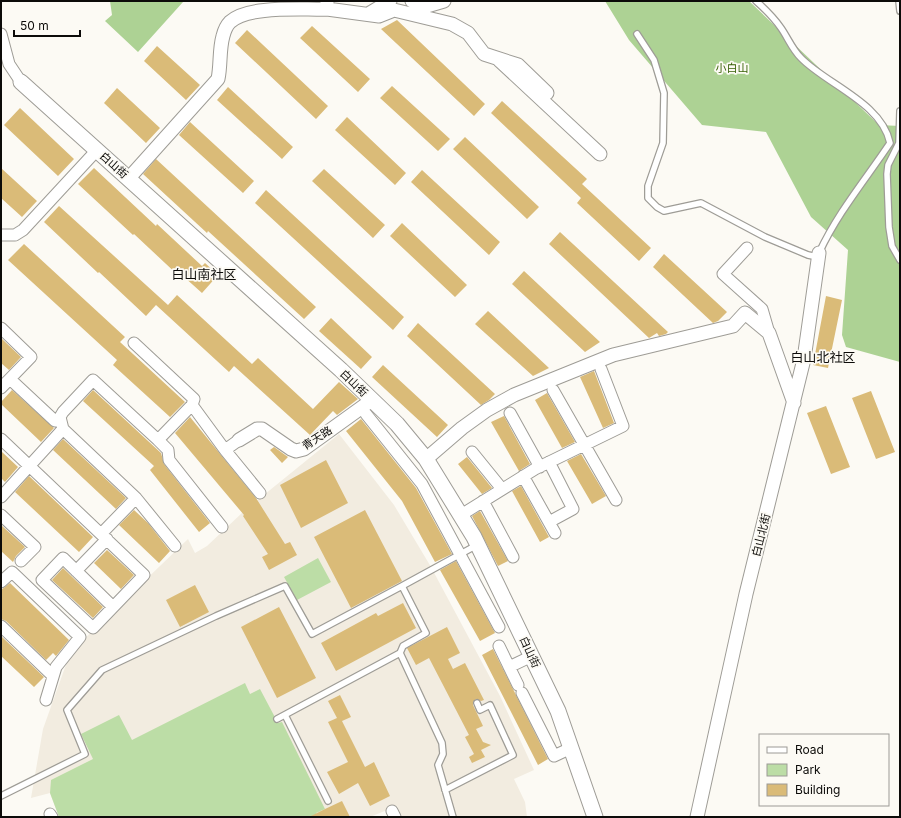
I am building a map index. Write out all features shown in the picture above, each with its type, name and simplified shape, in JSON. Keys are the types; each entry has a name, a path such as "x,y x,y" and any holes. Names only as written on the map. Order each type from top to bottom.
{"main road":[{"name":"白山街","path":"21,82 129,178 372,400 397,424 426,459 478,544 558,711 595,817"}],"street":[{"path":"366,14 390,1"},
{"path":"412,1 427,6 444,1"},
{"path":"129,178 218,79 221,65 220,49 223,35 229,23 243,14 257,11 327,5 379,16 394,10 452,24 468,32 484,54 518,65 547,93"},
{"name":"白山街","path":"1,34 9,64 21,82"},
{"path":"498,59 600,154"},
{"path":"1,235 15,235 23,230 97,150"},
{"path":"747,248 723,274 762,309 794,402"},
{"name":"白山北街","path":"697,817 746,594 804,359 819,255"},
{"path":"426,459 462,428 487,410 514,395 613,355 733,326 745,313 769,333"},
{"path":"1,328 31,356 1,388"},
{"path":"134,343 194,399 192,404 158,440"},
{"path":"461,515 544,464 623,426 601,370"},
{"path":"10,379 55,421 62,425 136,498 175,546"},
{"path":"1,497 30,466 62,425 62,412 93,380 168,450 169,460 222,527"},
{"path":"553,390 616,500"},
{"name":"青天路","path":"239,440 257,430 262,429 291,449 296,451 304,449 372,400"},
{"path":"192,404 225,450 260,493"},
{"path":"510,413 573,509 549,522"},
{"path":"366,414 422,484 499,627"},
{"path":"1,439 144,575 93,628 42,580 63,558 113,607"},
{"path":"225,450 239,440"},
{"path":"472,452 502,489"},
{"path":"523,476 555,533"},
{"path":"76,571 136,498"},
{"path":"483,501 513,557"},
{"path":"1,515 35,547 22,561"},
{"path":"1,582 12,572 80,637 62,660 53,676 46,700"},
{"path":"1,626 53,676"},
{"path":"499,646 554,756 571,748"},
{"path":"509,667 532,656"}],"lane":[{"path":"637,34 654,60 664,93 663,143 648,186 648,198 657,207 664,211 700,203 765,237 808,255 819,255 828,232 847,202 890,142 889,137 873,114 852,95 802,59 789,44 781,28 766,10 756,1"},
{"path":"899,1 900,11"},
{"path":"900,111 899,143 888,165 887,174 888,227 892,246 900,260"},
{"path":"889,137 899,133"},
{"path":"1,796 85,754 67,710 102,670 216,616 285,586 312,634 478,544"},
{"path":"277,719 400,653 403,646 426,633 402,586"},
{"path":"400,653 442,743 443,754 438,765 453,817"},
{"path":"445,790 513,755 490,705 480,710 477,703"},
{"path":"285,715 328,801"}],"shaded area":[{"path":"339,434 394,505 431,567 500,696 534,770 514,779 525,802 527,817 402,817 397,806 370,817 59,817 50,793 31,798 43,729 68,659 79,644 188,539 195,553 207,546 243,512"}],"green space":[{"path":"110,1 183,2 138,52 105,21 112,15"},
{"name":"小白山","path":"605,1 749,1 879,125 900,126 900,362 846,347 842,335 848,250 811,217 766,132 702,125 629,40"},
{"path":"318,558 331,582 297,600 284,577"},
{"path":"245,683 250,694 260,689 278,723 282,722 325,809 316,813 318,817 59,817 50,793 51,780 93,759 81,734 119,715 132,740"}],"building":[{"path":"397,20 485,104 474,116 381,29"},
{"path":"312,26 370,79 358,92 300,38"},
{"path":"247,30 328,106 316,119 235,43"},
{"path":"157,46 200,85 186,100 144,61"},
{"path":"392,86 450,139 438,151 380,98"},
{"path":"228,87 293,147 282,159 217,100"},
{"path":"117,88 160,128 146,143 104,103"},
{"path":"502,101 587,179 582,184 651,248 639,261 577,203 581,198 491,113"},
{"path":"20,108 74,159 58,176 4,125"},
{"path":"347,117 406,173 395,185 335,130"},
{"path":"190,122 254,181 243,193 179,135"},
{"path":"465,137 539,207 527,219 453,149"},
{"path":"156,159 316,307 304,319 143,174"},
{"path":"1,168 37,201 22,217 1,198"},
{"path":"94,168 156,226 157,224 202,266 205,263 218,275 202,293 183,276 181,278 78,184"},
{"path":"324,169 385,225 373,238 312,181"},
{"path":"422,170 500,242 489,255 411,182"},
{"path":"266,190 404,317 393,330 255,203"},
{"path":"59,206 168,305 177,295 252,364 258,358 313,409 339,382 358,399 337,415 333,411 310,435 234,366 229,372 156,305 146,316 99,272 98,273 44,222"},
{"path":"402,223 467,285 455,297 390,236"},
{"path":"560,232 668,332 659,336 657,333 649,338 549,244"},
{"path":"24,244 125,337 120,342 185,402 170,417 113,365 117,360 8,260"},
{"path":"664,254 727,312 718,321 713,323 653,267"},
{"path":"524,271 600,342 585,352 512,284"},
{"path":"826,296 842,300 828,368 813,365"},
{"path":"488,311 549,368 533,376 475,324"},
{"path":"331,318 372,357 361,369 319,331"},
{"path":"418,323 495,394 489,400 481,405 407,336"},
{"path":"1,338 21,357 9,370 1,363"},
{"path":"383,365 448,425 437,437 372,377"},
{"path":"594,371 614,423 603,428 580,377"},
{"path":"12,390 54,428 41,442 1,404 1,402"},
{"path":"93,390 161,453 164,464 210,523 199,532 150,470 154,466 83,401"},
{"path":"871,391 895,452 876,459 852,398"},
{"path":"547,393 575,442 562,448 535,400"},
{"path":"826,406 850,467 831,474 807,413"},
{"path":"504,416 530,464 519,471 491,422"},
{"path":"190,417 256,498 285,544 290,542 297,555 269,570 262,557 268,554 243,516 244,515 175,433"},
{"path":"361,419 416,488 452,554 435,562 402,501 346,431"},
{"path":"63,439 126,498 116,509 53,450"},
{"path":"274,447 288,457 282,463 270,450"},
{"path":"1,451 18,467 5,482 1,478"},
{"path":"581,454 606,496 592,504 567,461"},
{"path":"467,457 492,488 482,494 458,464"},
{"path":"326,460 348,503 301,528 280,485"},
{"path":"29,476 93,537 79,552 15,492"},
{"path":"521,486 549,537 540,542 512,491"},
{"path":"134,510 148,523 170,551 159,563 119,525"},
{"path":"365,510 402,581 351,608 314,537"},
{"path":"480,511 508,561 498,566 472,516"},
{"path":"1,525 25,547 16,556 13,562 1,551"},
{"path":"107,550 134,575 121,589 94,563"},
{"path":"456,561 495,633 480,641 440,570"},
{"path":"63,568 103,607 93,618 52,580"},
{"path":"10,583 69,640 56,656 53,653 46,660 6,621 1,619 1,590"},
{"path":"195,585 209,612 180,627 166,600"},
{"path":"403,603 416,628 336,671 321,643 376,613 378,616"},
{"path":"279,607 316,678 277,698 241,627"},
{"path":"447,627 460,653 448,659 453,669 465,663 484,700 481,701 476,699 473,702 483,726 476,729 483,742 491,745 481,750 485,757 472,763 469,757 474,754 465,737 469,735 429,658 416,665 407,648"},
{"path":"1,636 44,677 34,687 1,656"},
{"path":"493,649 548,759 538,765 482,655"},
{"path":"340,695 351,717 342,721 365,767 374,762 390,796 370,806 358,783 339,794 327,772 348,762 328,722 337,718 328,701"},
{"path":"342,801 350,817 309,817 325,809"}],"district":[{"name":"白山南社区","path":"204,274"},
{"name":"白山北社区","path":"823,357"}]}
